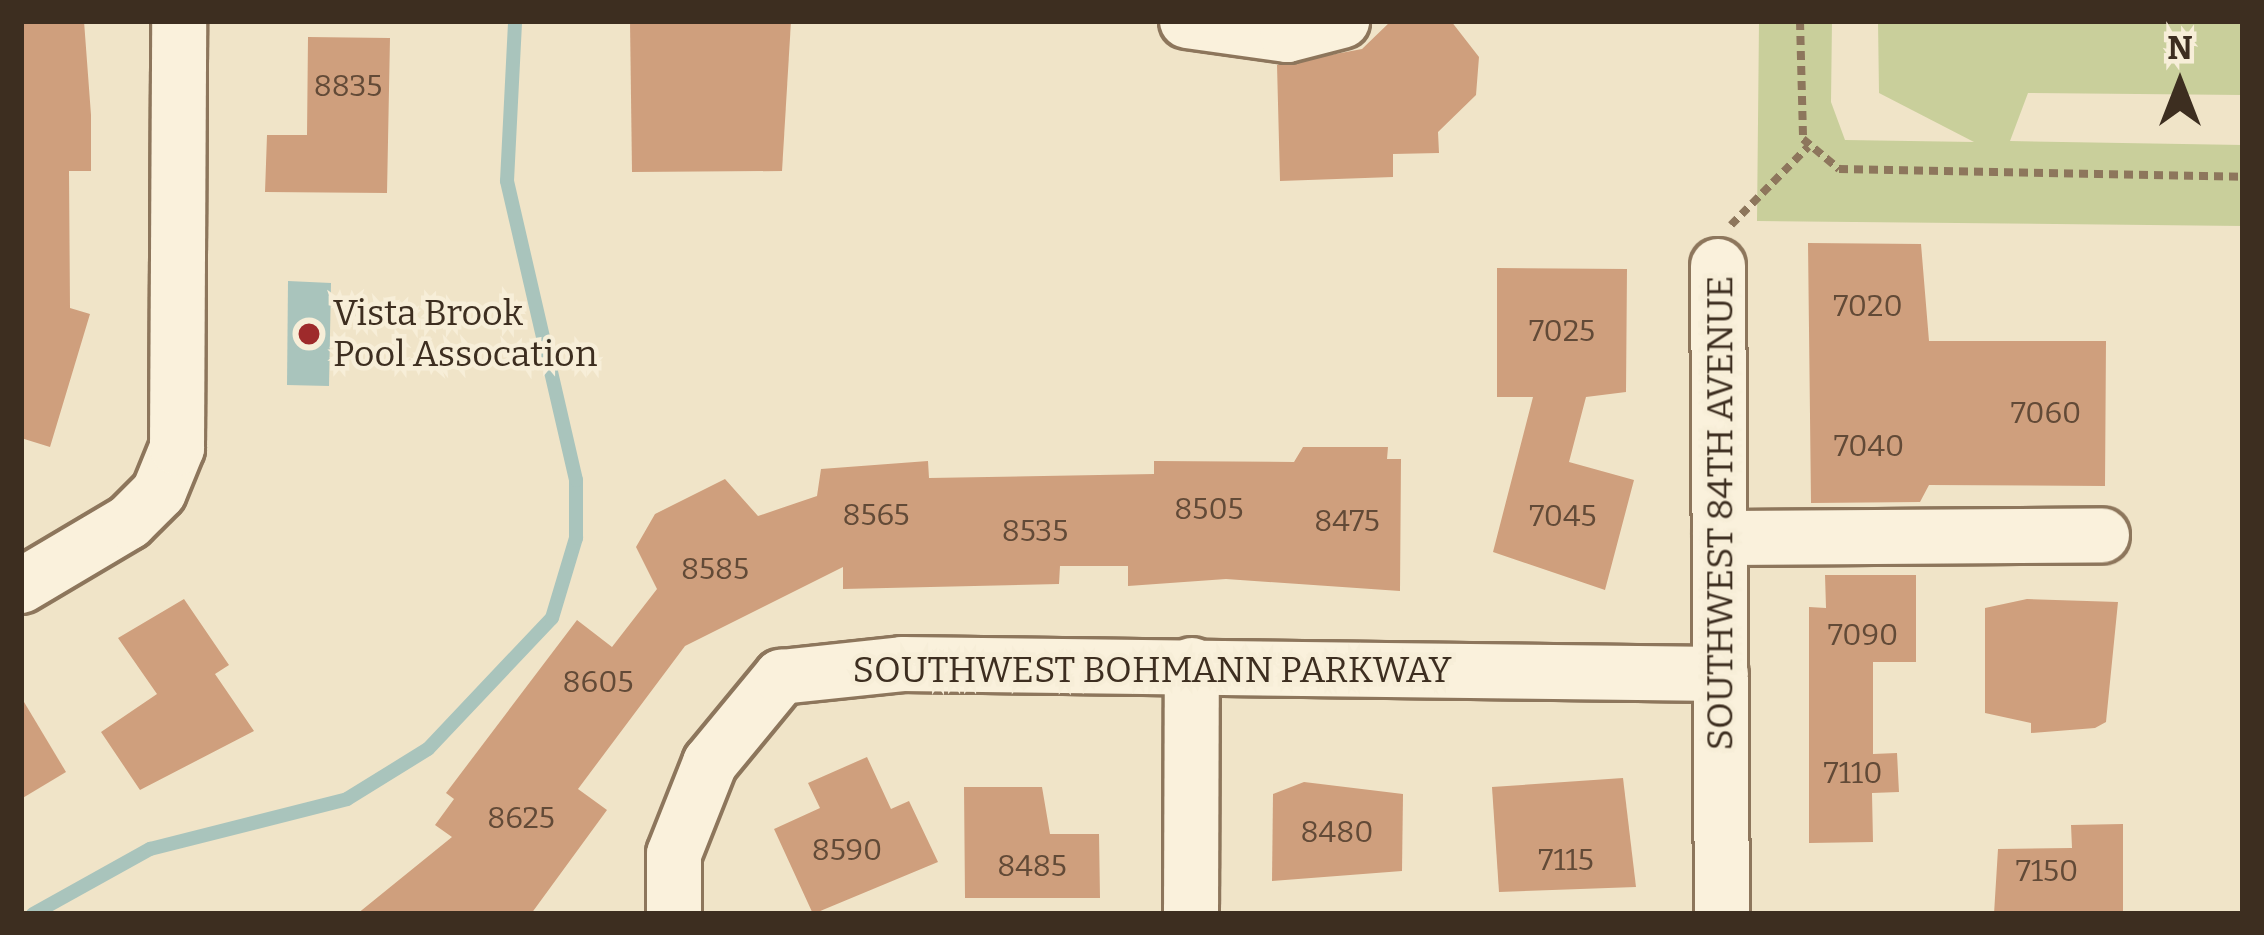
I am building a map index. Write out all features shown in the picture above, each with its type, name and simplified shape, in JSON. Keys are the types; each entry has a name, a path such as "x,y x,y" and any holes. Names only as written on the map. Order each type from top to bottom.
{"street":[{"path":"21,586 129,522 159,492 177,448 179,21"},
{"path":"1187,21 1287,35 1342,21"},
{"name":"SOUTHWEST 84TH AVENUE","path":"1718,266 1723,914"},
{"path":"1720,538 2102,536"},
{"name":"SOUTHWEST BOHMANN PARKWAY","path":"674,914 674,854 710,763 781,677 902,664 1721,674"},
{"path":"1191,914 1192,665"}],"path":[{"path":"1800,21 1808,147 1839,169 2243,177"},
{"name":"SOUTHWEST 84TH AVENUE","path":"1718,266 1737,212 1808,147"}],"green space":[{"path":"1759,21 1832,21 1831,102 1845,140 1974,142 1879,93 1878,21 2243,21 2243,95 2028,93 2010,141 2243,145 2243,226 1757,221"}],"water":[{"name":"Vista Brook Pool Assocation","path":"288,281 331,283 329,386 287,385"}],"building":[{"path":"21,21 84,21 91,115 91,171 69,171 70,308 90,314 50,447 21,438"},
{"path":"630,21 791,21 782,171 632,172"},
{"path":"1391,21 1451,21 1479,57 1476,95 1438,132 1439,153 1393,154 1393,177 1280,181 1277,65 1362,49"},
{"path":"308,37 390,38 387,193 265,192 267,135 307,135"},
{"path":"1808,243 1921,244 1929,341 2106,341 2105,486 1929,485 1920,502 1811,503"},
{"path":"1497,268 1627,269 1626,392 1586,397 1569,462 1634,480 1605,590 1493,552 1533,397 1497,397"},
{"path":"1303,447 1388,447 1387,459 1401,459 1400,591 1226,579 1128,586 1128,566 1060,566 1059,584 843,589 843,567 685,646 578,789 607,810 531,914 357,914 452,837 435,825 454,799 446,793 577,620 612,647 657,589 636,547 655,514 725,479 758,516 817,496 821,469 928,461 929,478 1154,474 1154,461 1294,462"},
{"path":"1825,575 1916,575 1916,662 1873,662 1873,754 1897,753 1899,792 1872,793 1873,842 1809,843 1809,607 1826,608"},
{"path":"184,599 229,665 215,674 254,731 140,790 101,732 157,694 118,638"},
{"path":"2027,599 2118,602 2106,722 2095,728 2031,733 2031,723 1985,713 1985,608"},
{"path":"21,697 66,772 21,799"},
{"path":"867,757 891,809 909,801 938,862 813,914 774,829 820,808 808,783"},
{"path":"1623,778 1636,887 1499,892 1492,787"},
{"path":"1304,782 1403,794 1402,871 1272,881 1273,794"},
{"path":"964,787 1042,787 1050,834 1099,834 1100,898 965,898"},
{"path":"2123,824 2123,914 1994,914 1998,849 2072,848 2071,825"}],"waterway":[{"path":"33,914 150,849 347,799 428,749 552,618 576,538 576,480 507,181 515,21"}],"place":[{"name":"Vista Brook Pool Assocation","path":"309,334"}]}
